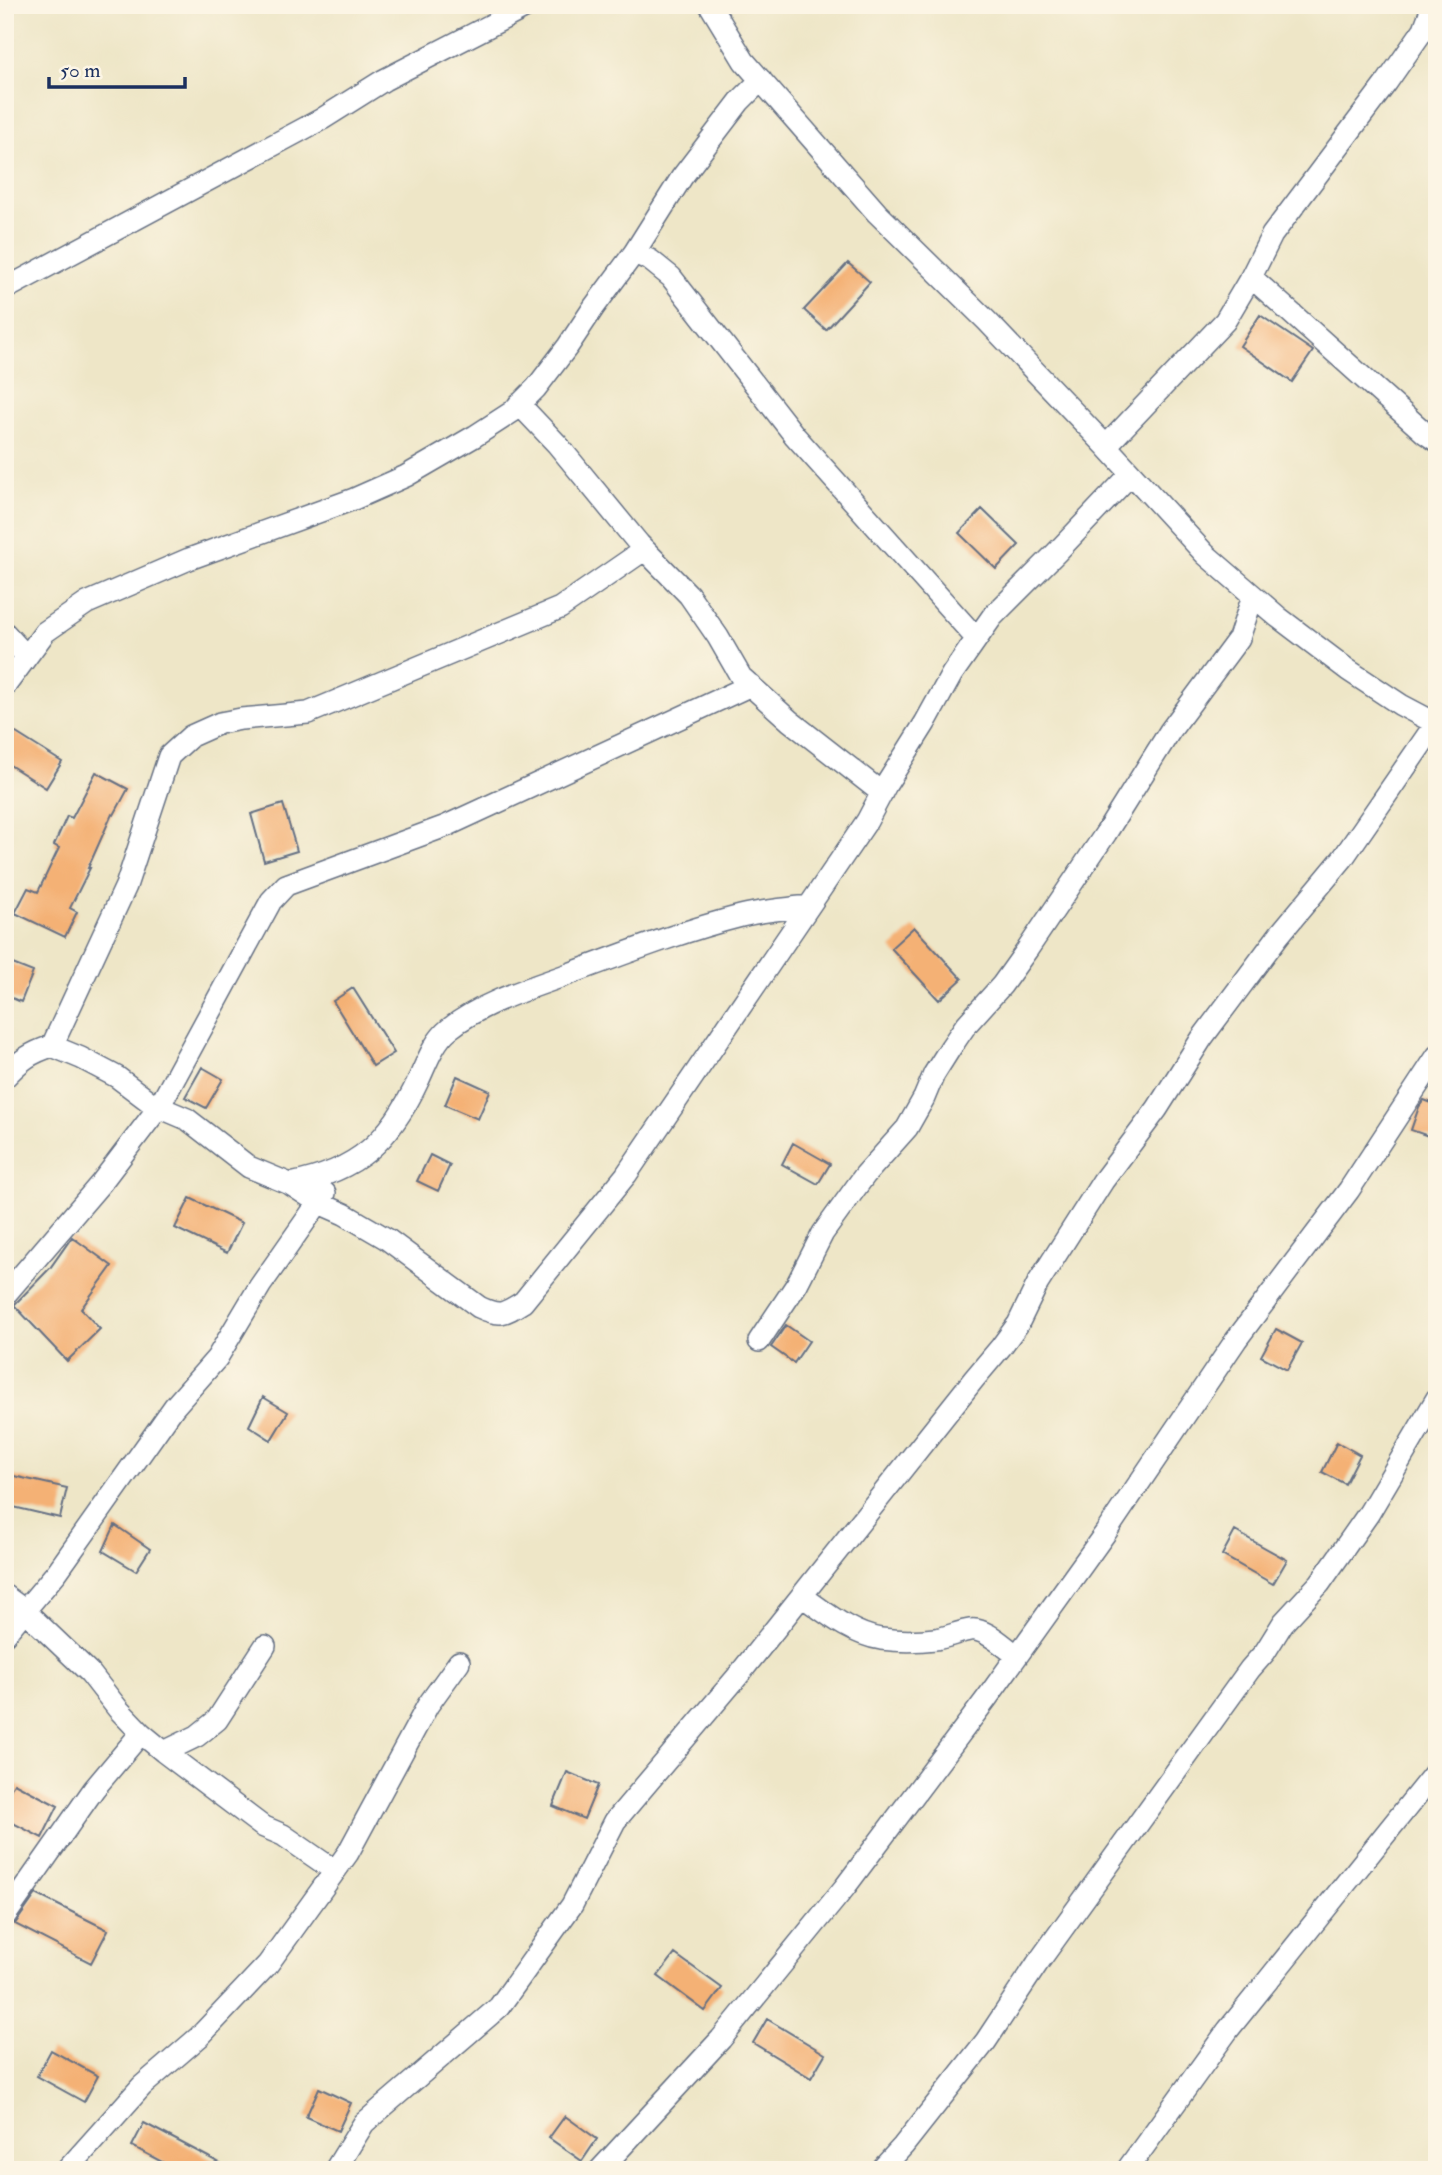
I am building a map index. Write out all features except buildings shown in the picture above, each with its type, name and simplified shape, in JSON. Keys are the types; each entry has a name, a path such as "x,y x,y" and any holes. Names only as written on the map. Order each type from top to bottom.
{"street":[{"path":"5,289 322,118 384,80 530,5"},
{"path":"335,2170 364,2123 499,2007 572,1905 615,1821 737,1677 1007,1340 1038,1283 1096,1192 1157,1109 1202,1038 1279,935 1343,858 1436,723 1401,705 1348,670 1278,617 1205,554 987,321 877,213 744,61 710,5"},
{"path":"1106,446 1225,321 1272,235 1387,82 1423,29 1433,5"},
{"path":"5,686 45,632 87,603 189,559 354,499 406,476 512,412 536,388 568,346 634,253 682,177 740,101 761,80"},
{"path":"634,253 650,260 671,277 795,436 976,638"},
{"path":"1251,277 1424,433 1437,441"},
{"path":"519,404 557,444 644,550 689,595 741,677 790,721 882,793"},
{"path":"5,1077 18,1062 34,1051 52,1046 81,1058 117,1077 159,1107 187,1119 249,1167 290,1184 319,1203 387,1239 479,1307 494,1314 506,1313 523,1302 626,1175 867,821 952,674 976,638 1014,593 1131,474"},
{"path":"52,1046 126,886 169,756 191,736 220,723 308,713 560,608 644,550"},
{"path":"759,1341 797,1284 823,1233 865,1175 907,1128 951,1047 1027,950 1170,731 1239,638 1253,596"},
{"path":"5,633 26,656"},
{"path":"5,1295 101,1183 159,1107 271,901 286,885 446,827 751,685"},
{"path":"290,1184 313,1180 338,1170 368,1152 395,1124 435,1046 446,1031 467,1016 536,986 672,937 743,915 809,906"},
{"path":"600,2170 721,2039 845,1887 1122,1510 1236,1340 1349,1190 1437,1056"},
{"path":"5,1634 78,1545 174,1407 217,1358 260,1286 319,1203 338,1170"},
{"path":"881,2170 903,2147 986,2041 1045,1954 1265,1652 1283,1623 1320,1583 1369,1513 1437,1398"},
{"path":"5,1595 90,1673 118,1709 164,1752 262,1826 284,1835 335,1871"},
{"path":"802,1596 847,1627 862,1634 882,1639 935,1639 973,1629 984,1633 1017,1656"},
{"path":"164,1752 197,1736 216,1720 265,1646"},
{"path":"67,2170 142,2086 199,2038 268,1964 348,1853 428,1705 459,1662"},
{"path":"5,1916 94,1788 141,1732"},
{"path":"1126,2170 1228,2030 1437,1770"}]}
